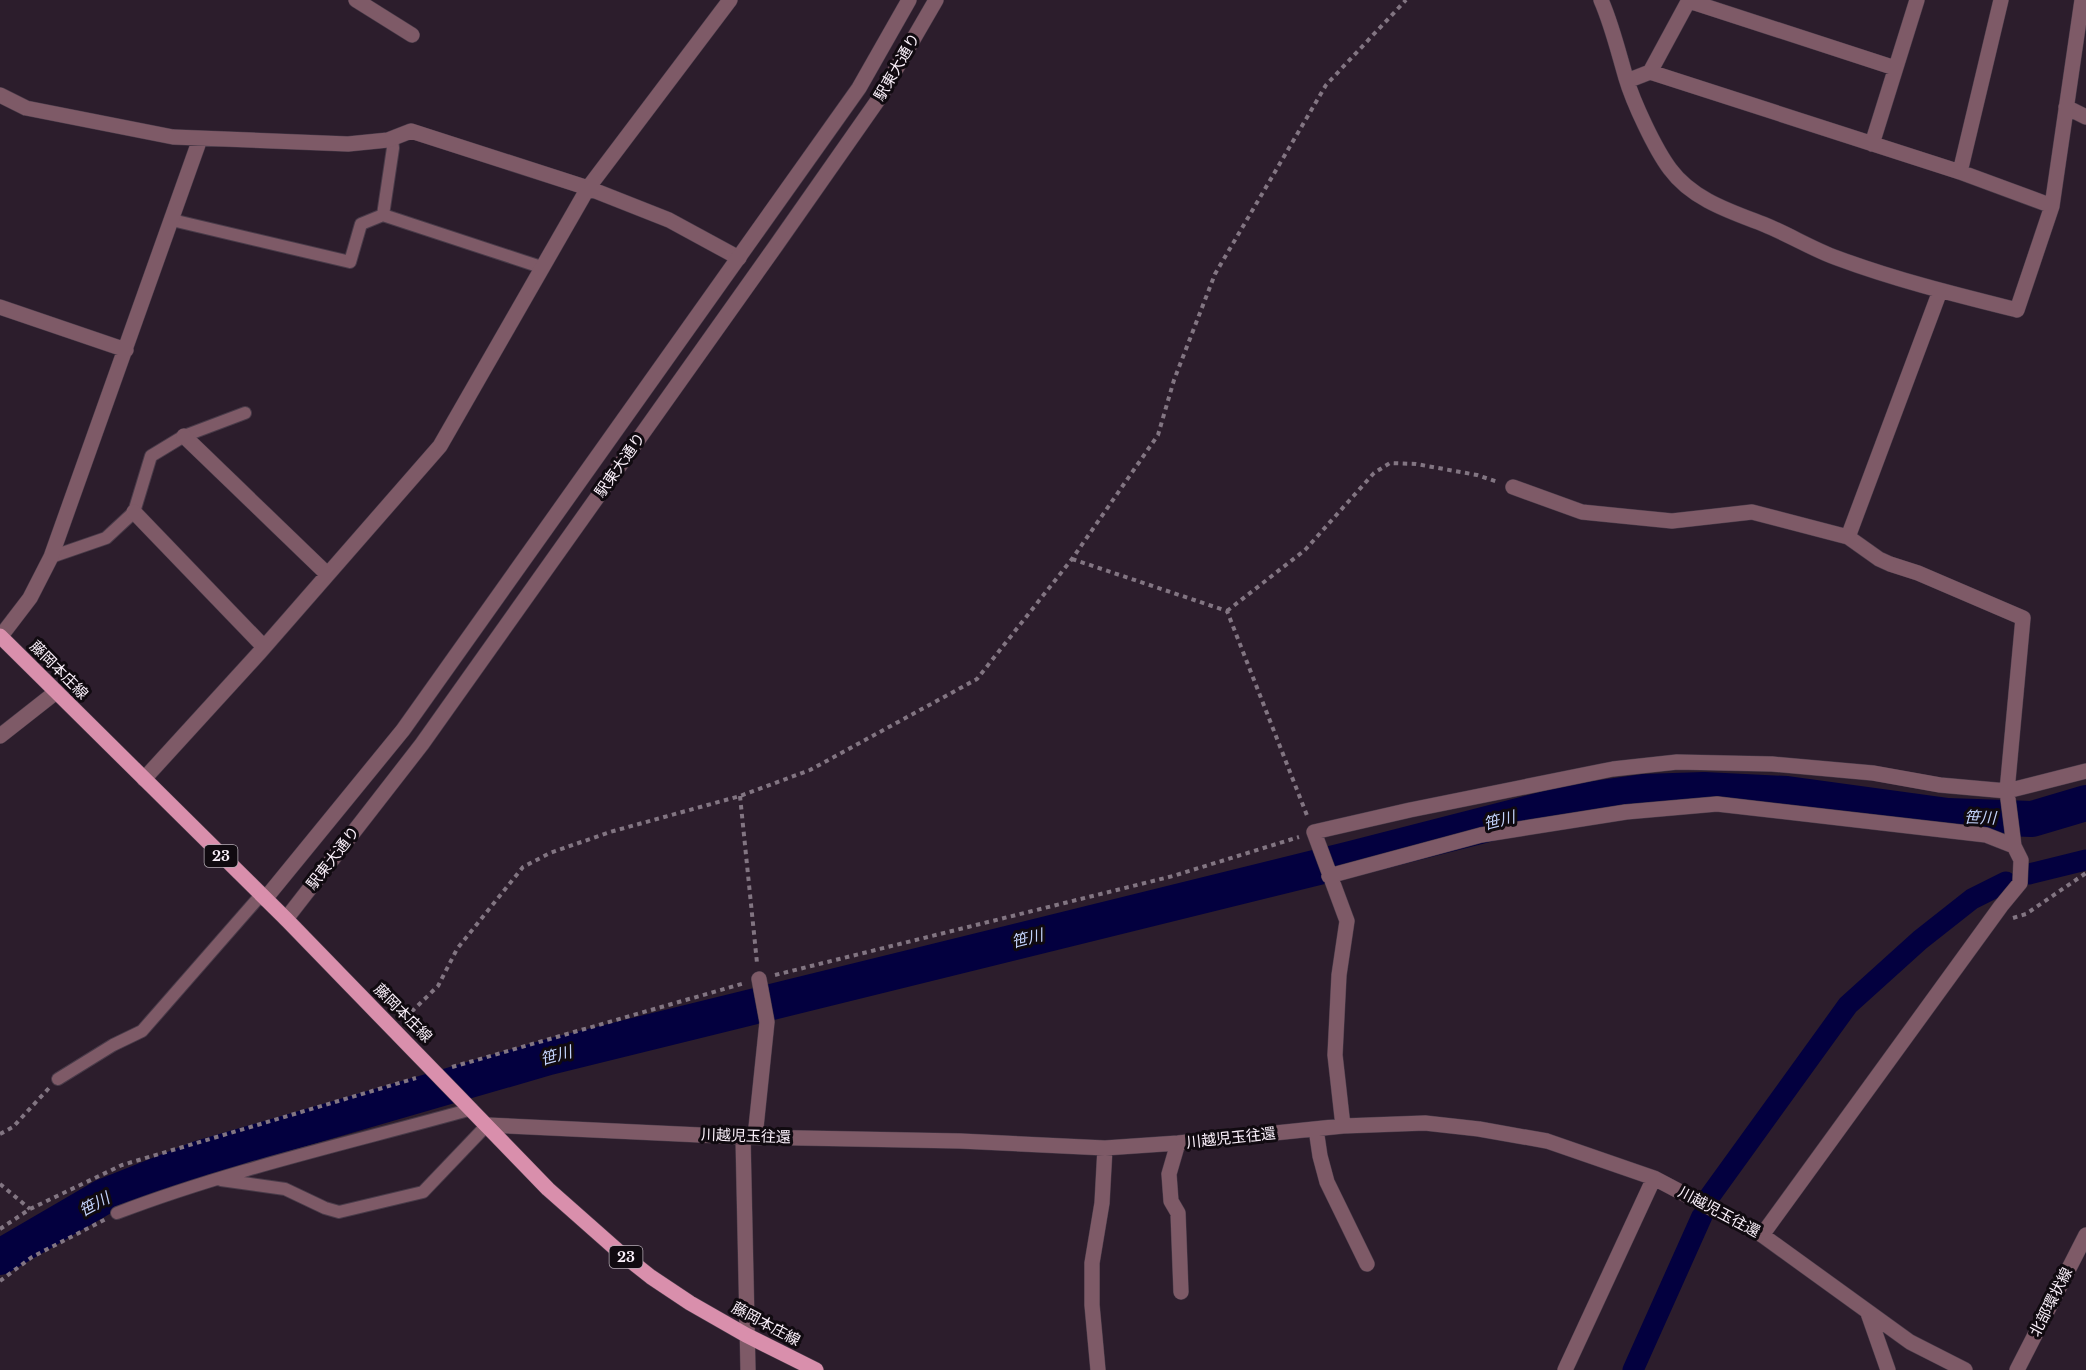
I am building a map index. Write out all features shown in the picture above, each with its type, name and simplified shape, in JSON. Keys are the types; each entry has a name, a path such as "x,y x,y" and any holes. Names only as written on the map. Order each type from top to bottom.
{"main road":[{"name":"藤岡本庄線","path":"0,636 286,919 548,1188 651,1277 746,1335 816,1370"}],"street":[{"path":"356,0 412,34"},
{"path":"144,779 264,647 440,446 588,188 730,0"},
{"name":"駅東大通り","path":"263,897 403,730 859,88 909,0"},
{"name":"駅東大通り","path":"286,919 422,744 775,247 878,100 936,0"},
{"path":"1601,0 1611,23 1627,81 1659,152 1670,170 1684,184 1701,196 1743,218 1762,224 1836,258 1940,291 2018,310 2052,206 2082,0"},
{"path":"1650,72 1689,0 1895,68"},
{"path":"1872,144 1917,0"},
{"path":"1960,172 2001,0"},
{"path":"1627,81 1650,72 1960,172 2052,206"},
{"path":"0,95 26,108 172,137 348,144 392,138 411,131 588,188 669,220 739,258"},
{"path":"2066,107 2086,117"},
{"path":"0,636 30,598 51,557 200,138"},
{"path":"1848,537 1940,291"},
{"path":"0,308 126,351"},
{"path":"184,436 327,574"},
{"path":"1513,487 1582,512 1672,521 1752,512 1848,537 1890,564 2023,618 2007,791 2013,839 2021,860 2020,883 1762,1234"},
{"path":"134,512 264,647"},
{"path":"0,736 56,692"},
{"path":"1343,1126 1335,1055 1339,975 1347,921 1316,835 1410,810 1613,769 1677,762 1772,764 1873,773 1940,785 2007,791 2086,771"},
{"path":"1329,876 1481,835 1626,812 1717,804 2013,839"},
{"path":"748,1370 746,1335 749,1137 767,1022 759,978"},
{"name":"川越児玉往還","path":"487,1125 749,1137 1105,1148 1343,1126 1425,1123 1479,1129 1547,1141 1654,1178 1762,1234 1910,1342 1965,1370"},
{"path":"1316,1129 1327,1182 1367,1264"},
{"path":"1178,1143 1169,1174 1171,1201 1178,1213 1181,1292"},
{"path":"1098,1370 1092,1305 1092,1263 1102,1203 1105,1148"},
{"path":"1565,1370 1654,1178"},
{"name":"北部環状線","path":"2017,1370 2086,1234"},
{"path":"1868,1313 1888,1370"}],"lane":[{"path":"383,215 393,148 392,138"},
{"path":"172,220 350,262 361,224 383,215 542,267"},
{"path":"51,557 106,538 134,512 151,456 184,436 245,413"},
{"path":"58,1079 113,1045 142,1031 263,897"},
{"path":"117,1213 217,1179 470,1107"},
{"path":"217,1179 285,1188 339,1212 423,1192 487,1125"}],"path":[{"path":"393,1029 438,986 457,949 523,867 550,853 610,832 740,796 810,770 977,679 1072,558 1158,435 1174,380 1215,274 1326,84 1406,0"},
{"path":"1227,610 1305,550 1374,473 1390,463 1416,464 1476,475 1513,487"},
{"path":"1072,558 1227,610"},
{"path":"0,1229 30,1209 122,1165 439,1074 759,978 1173,876 1316,835 1288,771 1227,610"},
{"path":"740,796 759,978"},
{"path":"1994,916 2008,920 2026,914 2086,873"},
{"path":"0,1134 13,1126 58,1079"},
{"path":"0,1184 30,1209"},
{"path":"0,1281 32,1257 117,1213"}],"waterway":[{"name":"笹川","path":"0,1257 103,1197 201,1158 549,1057 1573,802 1643,792 1704,790 1787,794 1948,816 2032,819 2086,803"},
{"path":"2029,874 2086,860"},
{"path":"1710,1196 1848,1005 1920,940 1972,899 2006,882"},
{"path":"1633,1370 1702,1216"}]}
